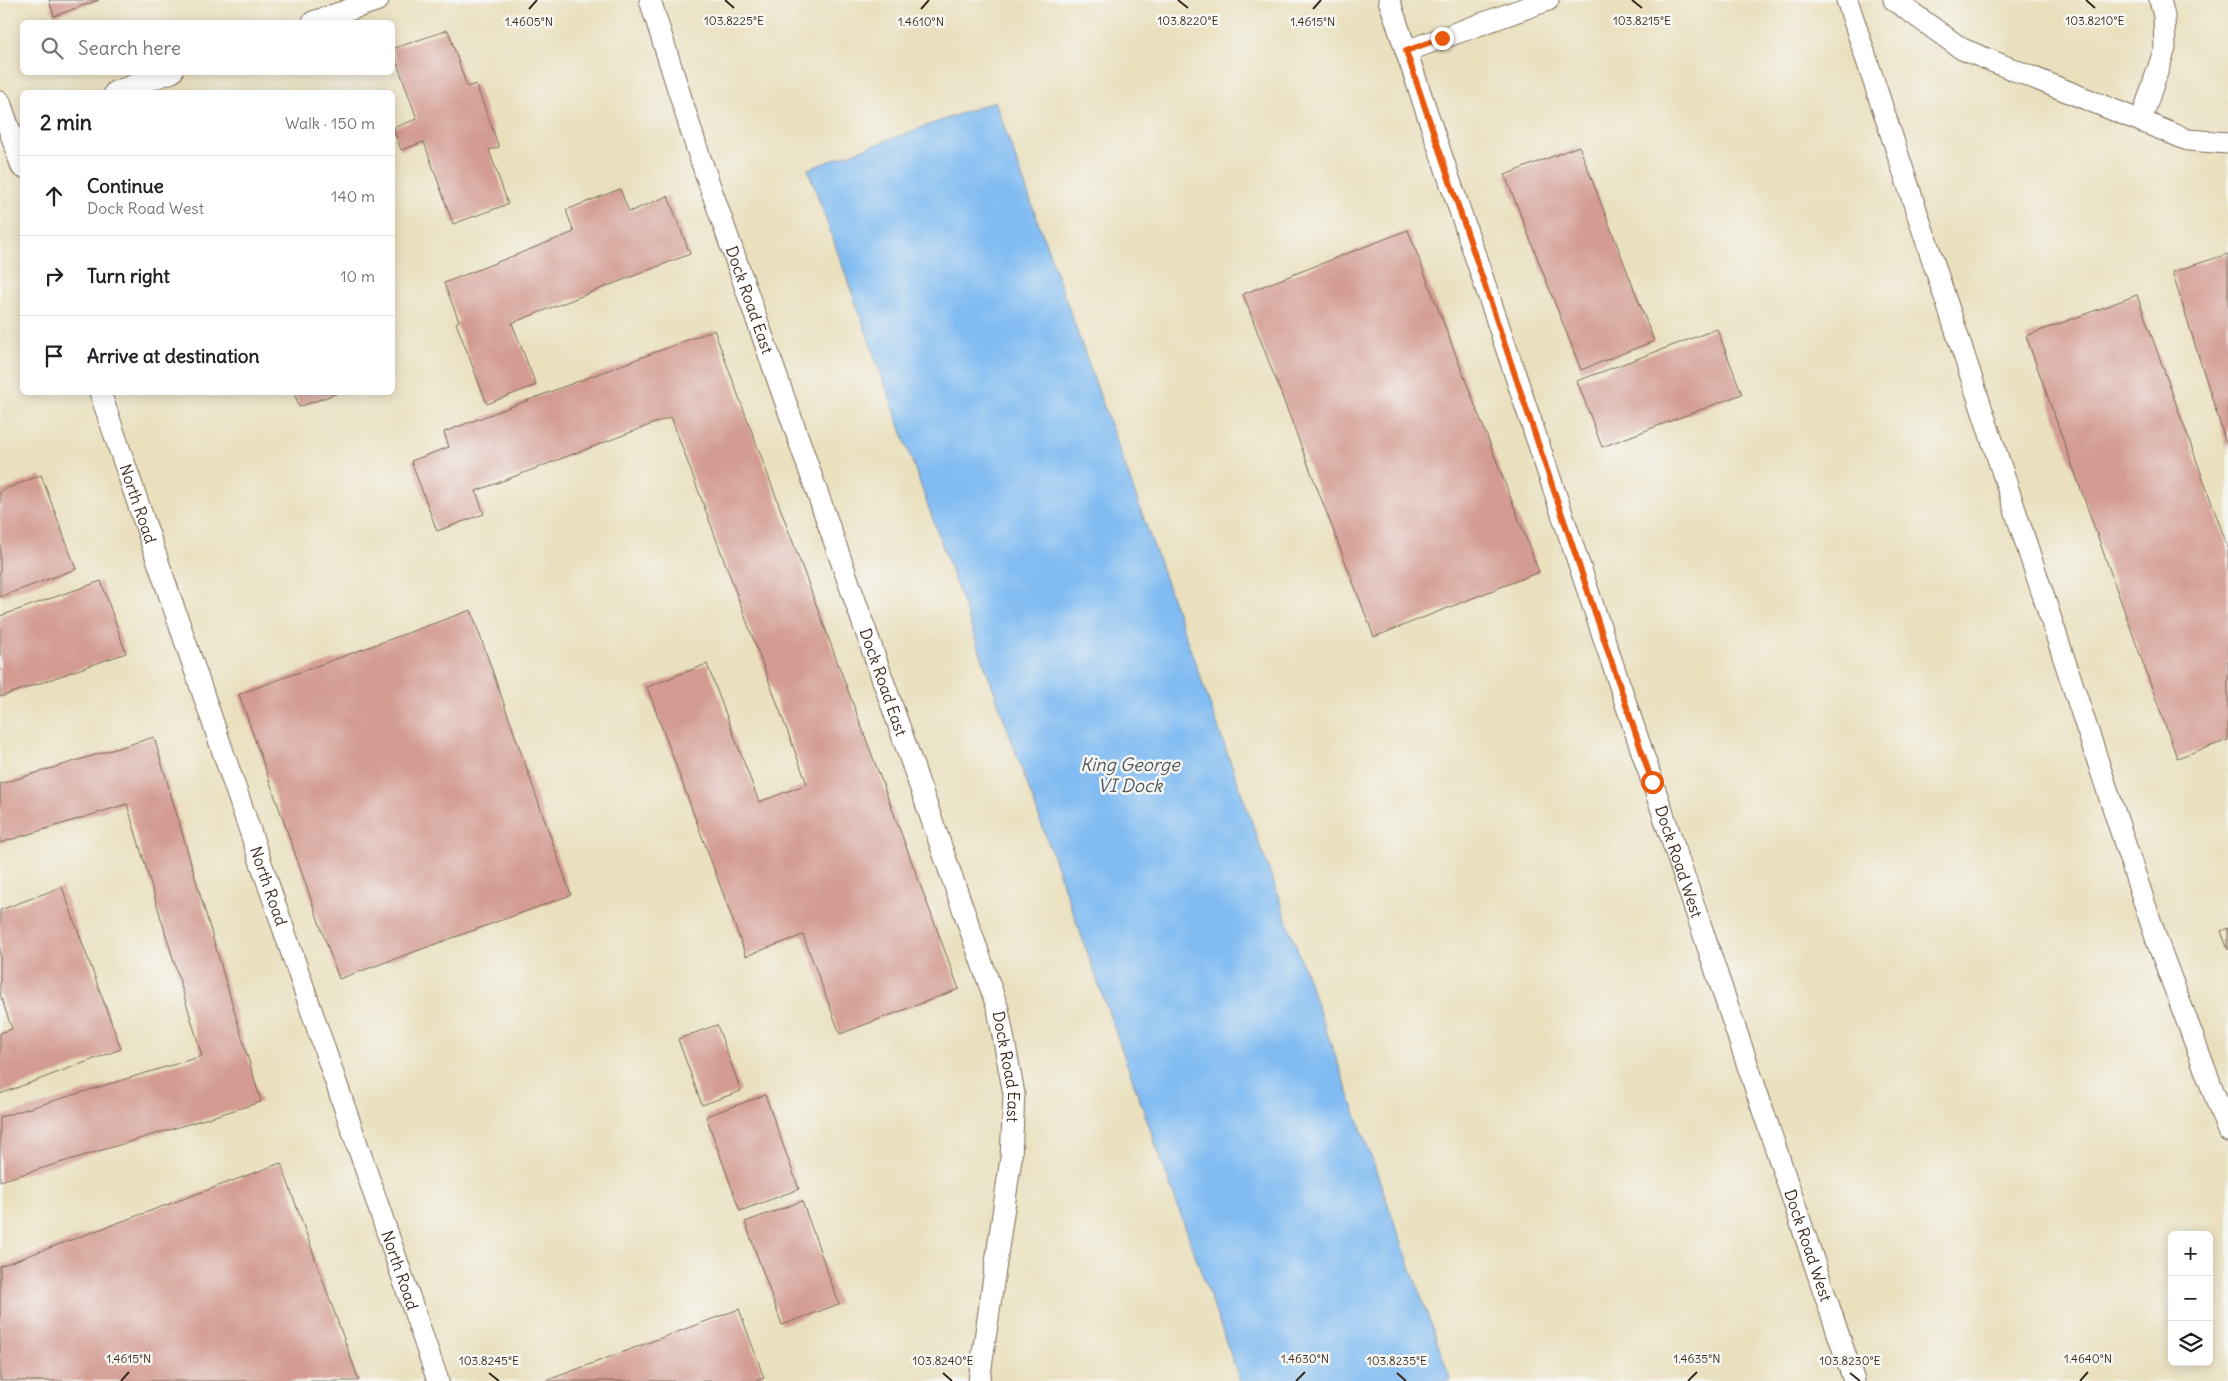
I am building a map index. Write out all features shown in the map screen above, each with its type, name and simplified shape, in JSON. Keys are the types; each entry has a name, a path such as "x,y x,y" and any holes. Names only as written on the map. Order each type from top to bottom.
{"lane":[{"path":"319,20 378,0"},
{"name":"Dock Road West","path":"1389,0 1854,1381"},
{"path":"1406,51 1548,0"},
{"path":"1847,0 2157,941 2228,1131"},
{"path":"1894,0 1962,49 2188,140 2228,143"},
{"path":"2141,121 2164,48 2164,16 2160,0"},
{"name":"Dock Road East","path":"654,5 697,149 998,1009 1014,1094 1012,1158 979,1381"},
{"path":"122,90 164,75"},
{"path":"0,102 16,128 20,155"},
{"name":"North Road","path":"101,395 438,1381"}],"water":[{"name":"King George VI Dock","path":"995,101 1451,1381 1240,1381 808,169"}],"building":[{"path":"49,0 99,0 54,16"},
{"path":"448,30 467,87 476,84 499,147 489,150 508,204 453,224 424,142 401,150 395,134 395,127 417,119 395,57 395,48"},
{"path":"1579,146 1654,341 1581,370 1505,175"},
{"path":"620,189 629,212 668,196 690,254 512,323 536,385 487,404 456,323 459,321 444,283 574,232 566,210"},
{"path":"1408,230 1539,572 1374,637 1243,294"},
{"path":"2228,254 2228,449 2172,272"},
{"path":"2137,295 2228,548 2228,740 2177,758 2026,336"},
{"path":"1717,329 1742,394 1602,447 1577,381"},
{"path":"714,330 959,989 840,1034 803,935 746,956 647,687 707,664 759,802 807,784 671,417 476,491 484,514 437,531 411,461 449,447 444,432"},
{"path":"295,395 332,395 299,407"},
{"path":"41,475 76,569 0,597 0,491"},
{"path":"101,581 126,653 0,697 0,616"},
{"path":"471,610 571,895 339,979 239,694"},
{"path":"154,737 261,1102 0,1181 0,1117 202,1056 127,804 0,843 0,784"},
{"path":"62,887 121,1049 0,1094 0,1033 12,1029 0,994 0,910"},
{"path":"2228,928 2228,950 2221,931"},
{"path":"717,1025 741,1091 702,1105 678,1039"},
{"path":"765,1095 799,1189 740,1211 706,1116"},
{"path":"281,1163 359,1381 0,1381 0,1266"},
{"path":"802,1201 839,1304 782,1325 745,1222"},
{"path":"739,1309 764,1378 755,1381 545,1381"}],"route":[{"path":"1442,38 1406,51 1652,782"}]}
